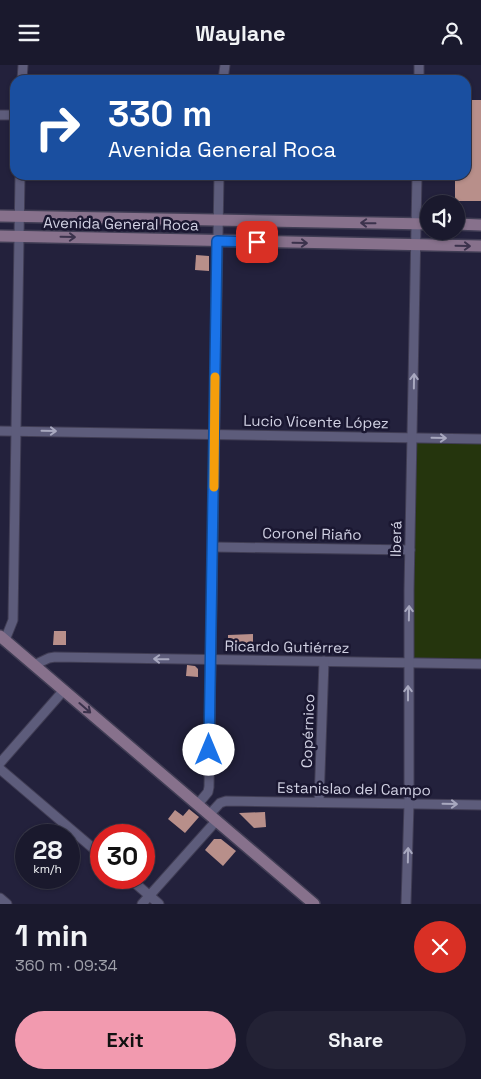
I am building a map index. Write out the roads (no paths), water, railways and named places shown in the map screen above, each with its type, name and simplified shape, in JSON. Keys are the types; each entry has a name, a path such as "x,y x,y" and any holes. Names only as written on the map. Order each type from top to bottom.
{"main road":[{"name":"Avenida General Roca","path":"0,216 417,224"},
{"path":"465,224 481,225"},
{"name":"Avenida General Roca","path":"0,236 481,246"},
{"path":"3,638 314,904"}],"street":[{"path":"3,638 13,620 20,180"},
{"path":"198,805 208,792 209,787 219,180"},
{"name":"Iberá","path":"406,904 409,804 408,662 417,180"},
{"name":"Lucio Vicente López","path":"0,431 481,439"},
{"name":"Coronel Riaño","path":"213,547 410,549"},
{"name":"Ricardo Gutiérrez","path":"34,665 55,657 481,664"},
{"name":"Copérnico","path":"319,802 324,661"},
{"path":"0,763 64,690"},
{"path":"0,769 90,846"},
{"name":"Estanislao del Campo","path":"213,817 220,803 226,801 481,805"},
{"path":"142,904 213,817"},
{"path":"142,889 159,904"},
{"path":"0,898 7,904"}]}
